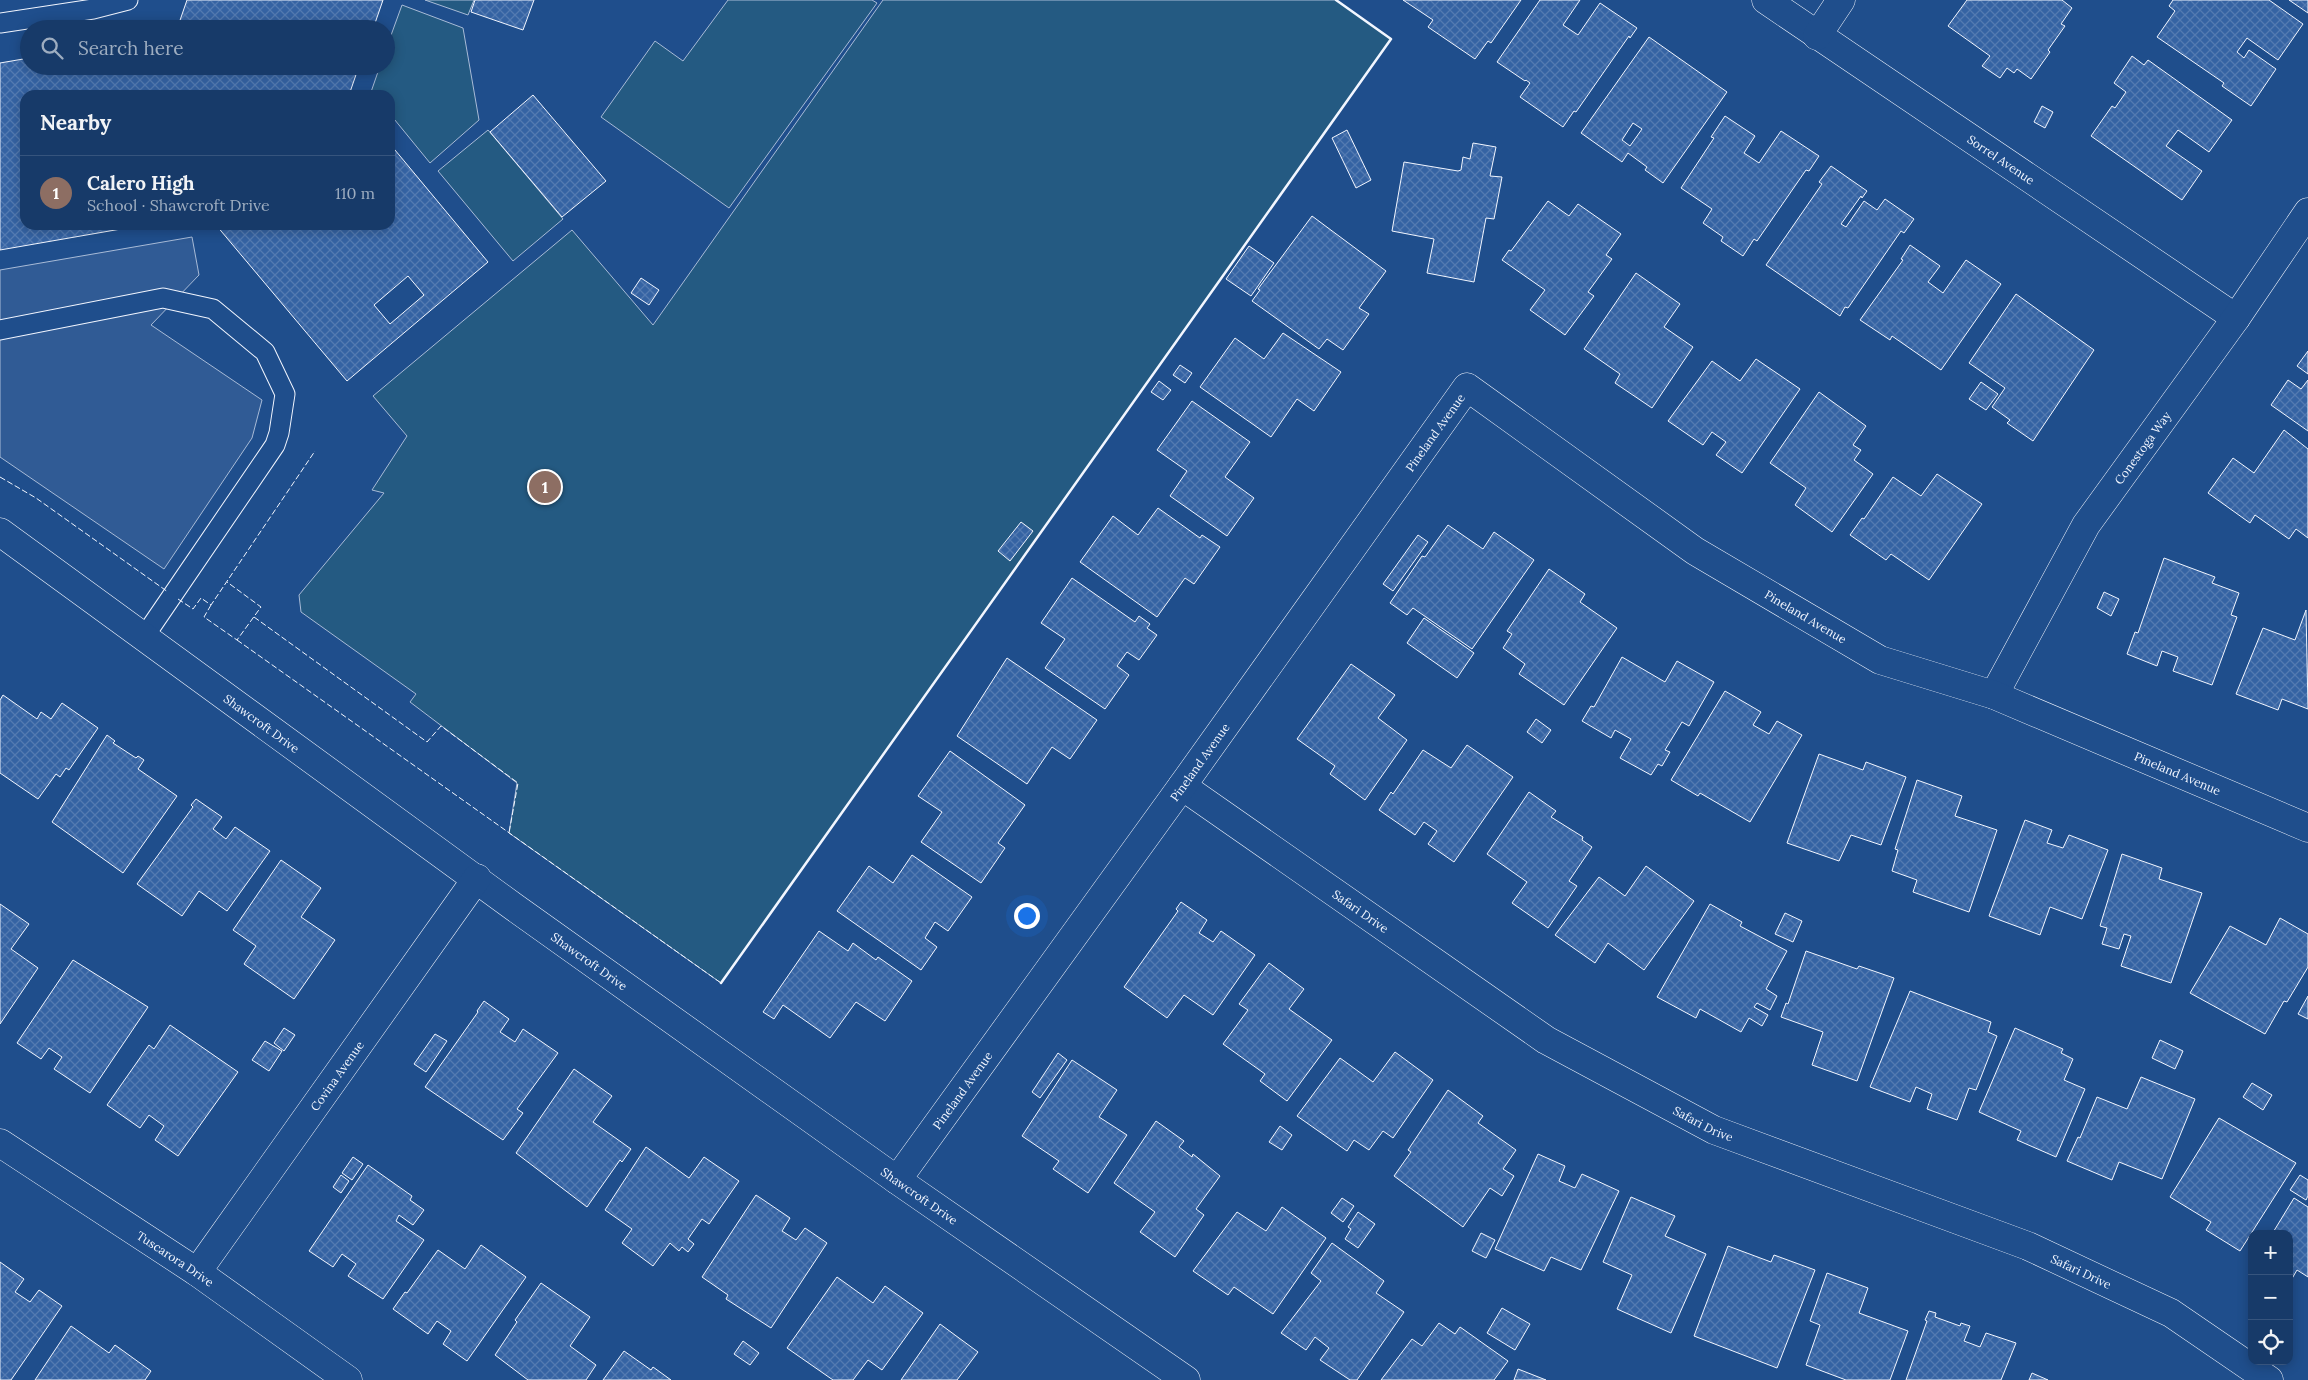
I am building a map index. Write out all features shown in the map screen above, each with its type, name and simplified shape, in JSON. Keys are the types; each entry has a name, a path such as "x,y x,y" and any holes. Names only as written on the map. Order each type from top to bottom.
{"street":[{"name":"Sorrel Avenue","path":"1766,0 2236,318"},
{"path":"1817,36 1841,0"},
{"name":"Conestoga Way","path":"1994,695 2086,525 2236,318 2308,212"},
{"name":"Pineland Avenue","path":"896,1180 1182,786 1467,387 1695,551 1880,660 1994,695 2308,828"},
{"name":"Shawcroft Drive","path":"0,532 896,1180 1186,1380"},
{"name":"Safari Drive","path":"1182,786 1546,1040 1714,1130 2028,1246 2055,1258 2171,1313 2269,1380"},
{"name":"Covina Avenue","path":"196,1272 477,878"},
{"name":"Tuscarora Drive","path":"0,1143 196,1272 348,1380"}],"lane":[{"path":"33,18 47,0"},
{"path":"22,20 93,9 128,0"},
{"path":"0,24 20,20"},
{"path":"0,330 164,298 213,309 265,352 285,394 279,433 275,444 144,637"}],"shaded area":[{"path":"425,0 474,0 468,15"},
{"path":"728,0 872,0 877,3 729,208 601,117 655,41 683,61"},
{"path":"883,0 1336,0 1391,39 721,983 509,833 517,783 410,702 416,694 301,612 299,595 384,493 372,490 407,436 373,396 572,230 653,325"},
{"path":"402,5 463,28 479,120 430,163 395,120 395,90 372,90 377,75 395,75 395,24"},
{"path":"488,130 563,219 513,261 438,171"},
{"path":"192,237 199,275 151,325 262,400 252,438 164,569 0,457 0,270"}],"building":[{"path":"187,0 383,0 376,20 180,20"},
{"path":"475,0 534,0 523,30 471,12"},
{"path":"1403,0 1521,0 1491,43 1488,41 1475,59 1428,27 1433,20"},
{"path":"1540,0 1580,0 1563,25 1578,35 1600,3 1637,28 1630,38 1629,36 1576,112 1574,111 1563,127 1520,97 1530,83 1497,62"},
{"path":"1967,0 2062,0 2072,8 2061,24 2065,26 2048,50 2050,52 2031,79 2017,69 2014,73 2007,68 2000,78 1982,66 1990,56 1948,26"},
{"path":"2173,0 2269,0 2303,24 2278,60 2247,38 2237,52 2244,58 2249,50 2276,69 2251,106 2222,86 2224,83 2157,37 2175,11 2169,6"},
{"path":"2289,0 2308,0 2308,13"},
{"path":"1649,37 1727,92 1663,183 1645,170 1647,167 1628,153 1622,162 1581,133","holes":["1633,123 1642,129 1630,146 1622,140"]},
{"path":"2132,56 2144,65 2148,60 2232,120 2209,152 2178,130 2166,146 2202,171 2182,200 2091,136 2112,106 2115,108 2126,92 2114,83"},
{"path":"20,60 20,75 356,75 351,90 20,90 20,230 115,230 0,250 0,63"},
{"path":"533,95 606,181 562,217 490,132"},
{"path":"2042,106 2053,112 2045,128 2034,122"},
{"path":"1725,116 1755,136 1744,153 1759,163 1781,131 1819,156 1809,171 1806,170 1757,241 1754,239 1743,256 1721,241 1723,237 1703,223 1712,209 1681,188 1714,138 1711,137"},
{"path":"1347,130 1371,180 1356,188 1332,138"},
{"path":"1473,143 1496,147 1490,176 1502,177 1494,219 1486,218 1474,282 1427,273 1434,239 1392,231 1404,162 1458,171 1461,170 1463,157 1470,159"},
{"path":"395,150 488,262 347,381 220,230 395,230","holes":["408,276 424,295 390,324 374,305"]},
{"path":"1831,166 1867,191 1862,198 1861,196 1841,224 1846,227 1864,201 1877,210 1885,199 1914,219 1904,233 1901,231 1848,308 1845,307 1840,316 1766,265 1822,184 1819,182"},
{"path":"1548,201 1569,216 1578,204 1621,234 1606,255 1612,259 1588,292 1594,296 1565,335 1530,310 1545,290 1502,260 1509,250 1511,251"},
{"path":"1312,216 1386,271 1359,308 1369,314 1343,350 1327,339 1319,349 1252,301 1260,290 1258,289"},
{"path":"1910,245 1940,266 1928,282 1943,293 1966,260 2001,284 1941,370 1892,336 1890,340 1860,320 1903,260 1901,259"},
{"path":"1249,246 1274,263 1251,296 1226,279"},
{"path":"1636,273 1680,304 1664,327 1693,347 1652,408 1615,383 1620,374 1584,349"},
{"path":"641,278 659,290 649,305 631,293"},
{"path":"2016,294 2094,350 2033,441 2007,423 2010,420 1992,407 2005,388 1969,363"},
{"path":"1283,333 1341,372 1314,411 1297,399 1271,437 1200,387 1235,338 1264,359"},
{"path":"2308,351 2308,374 2297,366"},
{"path":"1756,359 1800,389 1742,473 1716,455 1726,442 1712,432 1703,445 1668,421 1712,361 1740,381"},
{"path":"1180,365 1192,373 1185,383 1173,375"},
{"path":"2288,380 2301,389 2308,380 2308,431 2271,405"},
{"path":"1159,381 1171,390 1163,400 1151,392"},
{"path":"1981,382 1998,394 1986,410 1969,399"},
{"path":"1819,392 1866,426 1853,445 1861,450 1854,460 1873,474 1832,532 1795,505 1806,488 1770,463"},
{"path":"1192,401 1250,442 1225,477 1254,498 1227,536 1170,496 1187,471 1157,450"},
{"path":"2284,430 2308,449 2308,538 2296,529 2289,539 2255,515 2250,523 2208,493 2233,458 2254,473"},
{"path":"1937,474 1982,504 1929,580 1891,554 1886,560 1850,535 1862,518 1864,519 1893,477 1921,496"},
{"path":"1158,508 1200,538 1202,535 1220,547 1194,584 1185,578 1157,617 1080,562 1113,516 1138,535"},
{"path":"1021,522 1033,531 1010,561 998,551"},
{"path":"1448,525 1483,549 1494,532 1534,560 1472,649 1413,608 1407,615 1390,603 1422,556 1425,557"},
{"path":"1418,535 1428,542 1393,591 1383,584"},
{"path":"2164,558 2215,577 2212,583 2239,593 2231,615 2237,617 2212,685 2173,671 2178,657 2162,651 2157,666 2127,654 2135,632 2138,633"},
{"path":"1549,569 1585,594 1580,602 1617,628 1564,705 1519,674 1525,664 1503,648 1512,634 1507,631"},
{"path":"1072,578 1135,622 1139,616 1150,624 1147,628 1157,635 1139,660 1127,652 1117,666 1129,675 1105,709 1045,668 1065,639 1041,623"},
{"path":"2104,592 2119,599 2111,616 2097,608"},
{"path":"2306,610 2308,709 2282,699 2278,710 2236,694 2263,628 2295,640"},
{"path":"1424,618 1474,653 1457,678 1407,643"},
{"path":"1622,657 1665,682 1677,661 1714,682 1689,726 1682,722 1665,750 1670,752 1662,766 1658,764 1651,775 1620,758 1631,739 1615,730 1611,738 1582,721 1591,706 1594,707"},
{"path":"1007,658 1097,720 1070,759 1052,747 1027,784 957,736"},
{"path":"1351,664 1395,695 1378,718 1407,740 1365,800 1330,774 1335,766 1297,739"},
{"path":"1725,691 1761,712 1753,725 1769,734 1777,721 1802,735 1750,822 1700,793 1698,796 1671,780"},
{"path":"3,695 37,719 41,712 51,719 62,703 98,728 69,770 66,768 60,777 56,774 38,799 0,773 0,700"},
{"path":"1536,719 1551,730 1542,743 1527,732"},
{"path":"107,735 115,741 113,743 136,758 138,756 144,760 138,769 177,796 123,873 52,822"},
{"path":"1467,745 1513,777 1454,862 1428,844 1437,831 1424,822 1415,835 1379,810 1391,792 1393,794 1423,750 1451,768"},
{"path":"950,751 1025,805 998,843 1005,848 981,883 921,842 942,812 918,796"},
{"path":"1819,754 1863,770 1866,762 1906,777 1881,845 1851,835 1839,861 1787,843"},
{"path":"1917,780 1962,796 1955,816 1997,830 1969,912 1913,892 1917,880 1892,871 1898,850 1895,849"},
{"path":"1529,792 1556,811 1551,817 1583,837 1582,840 1592,847 1569,881 1577,886 1548,928 1512,903 1527,882 1487,854"},
{"path":"196,799 222,817 213,829 226,839 235,827 270,851 227,911 199,891 182,916 137,884 193,807 191,805"},
{"path":"2025,820 2052,830 2047,843 2063,848 2069,835 2108,850 2082,919 2050,907 2040,935 1989,916"},
{"path":"2122,854 2162,868 2159,879 2202,893 2171,983 2121,966 2131,936 2124,934 2119,949 2102,944 2107,928 2100,926"},
{"path":"912,855 972,897 948,931 935,922 925,938 937,947 921,970 837,911 869,866 893,883"},
{"path":"281,860 321,888 301,917 335,940 294,999 244,964 256,946 233,930"},
{"path":"1646,866 1694,901 1644,970 1608,943 1595,963 1555,935 1599,877 1625,896"},
{"path":"1181,902 1207,920 1199,933 1213,942 1221,931 1255,955 1213,1015 1184,995 1167,1018 1124,987 1178,911 1176,909"},
{"path":"0,904 29,924 11,949 38,968 0,1024"},
{"path":"1710,904 1742,922 1740,926 1787,951 1766,989 1777,996 1770,1010 1757,1003 1754,1007 1768,1015 1762,1026 1749,1018 1741,1032 1700,1009 1696,1018 1657,997"},
{"path":"1785,913 1802,921 1793,942 1775,934"},
{"path":"2280,918 2308,934 2308,967 2287,1002 2284,1001 2265,1034 2190,993 2230,926 2266,945"},
{"path":"819,931 848,951 853,943 876,960 878,957 912,981 885,1021 856,1002 830,1038 783,1005 774,1019 763,1012"},
{"path":"1806,951 1857,969 1859,966 1894,978 1857,1081 1812,1065 1823,1032 1781,1017 1786,1003 1788,1004"},
{"path":"73,960 148,1007 90,1093 54,1069 62,1057 49,1048 41,1059 17,1043"},
{"path":"1269,963 1304,989 1289,1009 1332,1040 1287,1101 1260,1081 1265,1074 1223,1044 1248,1010 1239,1004"},
{"path":"1910,991 1991,1022 1988,1032 1997,1036 1976,1090 1969,1088 1957,1120 1927,1109 1932,1094 1916,1087 1910,1102 1870,1087"},
{"path":"2308,996 2308,1019 2298,1014"},
{"path":"484,1001 509,1019 500,1032 515,1042 523,1029 558,1053 517,1109 523,1113 503,1140 425,1087"},
{"path":"170,1025 238,1072 178,1156 155,1140 164,1126 149,1115 140,1128 107,1105 149,1045 154,1049"},
{"path":"284,1028 295,1035 284,1051 274,1043"},
{"path":"2015,1028 2063,1049 2061,1053 2073,1059 2064,1080 2085,1089 2056,1157 2017,1140 2021,1131 1979,1112"},
{"path":"435,1034 447,1041 426,1072 414,1064"},
{"path":"2160,1040 2183,1051 2175,1069 2152,1058"},
{"path":"265,1041 282,1051 269,1071 252,1060"},
{"path":"1395,1052 1433,1080 1393,1138 1383,1131 1369,1150 1354,1140 1347,1151 1297,1116 1340,1058 1373,1082"},
{"path":"1058,1053 1067,1060 1040,1098 1032,1092"},
{"path":"1072,1060 1117,1090 1099,1117 1127,1135 1088,1193 1053,1169 1059,1161 1022,1136"},
{"path":"574,1069 612,1096 593,1122 631,1149 622,1162 620,1160 587,1207 516,1153"},
{"path":"2141,1077 2195,1099 2162,1179 2119,1162 2112,1180 2067,1161 2078,1137 2080,1138 2097,1097 2127,1109"},
{"path":"2252,1083 2272,1095 2263,1110 2243,1097"},
{"path":"1448,1090 1483,1116 1478,1123 1516,1150 1503,1169 1514,1176 1502,1196 1490,1188 1463,1227 1394,1176 1411,1152 1408,1150"},
{"path":"2219,1118 2296,1163 2253,1230 2248,1230 2248,1238 2240,1251 2206,1230 2211,1222 2170,1197"},
{"path":"1156,1121 1184,1141 1179,1147 1192,1157 1193,1154 1220,1176 1196,1209 1204,1215 1175,1257 1140,1232 1155,1212 1114,1183"},
{"path":"1280,1126 1292,1135 1282,1150 1269,1142"},
{"path":"646,1147 689,1178 704,1157 739,1181 709,1224 702,1219 688,1239 694,1244 688,1252 682,1247 679,1251 670,1243 653,1266 622,1243 632,1229 605,1210"},
{"path":"1538,1154 1565,1166 1559,1181 1575,1188 1582,1174 1619,1191 1581,1270 1551,1257 1544,1271 1495,1249"},
{"path":"353,1157 363,1164 352,1180 342,1173"},
{"path":"368,1165 412,1196 410,1200 424,1210 413,1225 399,1215 396,1221 424,1240 383,1299 348,1276 356,1264 342,1254 333,1267 309,1251"},
{"path":"341,1175 349,1181 341,1193 333,1187"},
{"path":"2300,1175 2308,1180 2308,1196 2306,1200 2290,1190"},
{"path":"756,1195 790,1218 782,1231 796,1240 805,1228 827,1243 771,1328 726,1299 728,1295 702,1277"},
{"path":"1631,1197 1675,1216 1665,1236 1706,1254 1671,1333 1617,1309 1632,1275 1603,1262"},
{"path":"1342,1198 1354,1206 1343,1222 1331,1213"},
{"path":"2294,1198 2308,1207 2308,1277 2297,1270 2293,1277 2293,1230 2274,1230"},
{"path":"1282,1207 1326,1238 1273,1314 1234,1287 1228,1295 1193,1271 1237,1212 1266,1231"},
{"path":"1358,1212 1375,1224 1358,1248 1345,1239 1351,1229 1348,1227"},
{"path":"1481,1233 1495,1240 1486,1258 1472,1251"},
{"path":"1332,1243 1384,1281 1376,1293 1404,1312 1357,1380 1350,1380 1320,1360 1329,1348 1315,1337 1306,1350 1281,1333 1321,1281 1311,1273"},
{"path":"481,1245 526,1277 467,1361 443,1344 451,1331 437,1321 428,1334 393,1309 438,1250 465,1269"},
{"path":"1728,1246 1771,1262 1774,1255 1815,1270 1777,1368 1694,1336"},
{"path":"0,1262 24,1279 15,1292 30,1302 39,1290 62,1306 11,1380 0,1380"},
{"path":"1827,1273 1868,1288 1859,1313 1908,1331 1890,1380 1846,1380 1806,1365 1820,1325 1810,1321"},
{"path":"837,1277 873,1303 885,1286 923,1313 882,1370 868,1360 853,1380 833,1380 787,1348"},
{"path":"541,1283 590,1317 570,1346 596,1365 586,1380 528,1380 495,1355 517,1322 515,1320"},
{"path":"1502,1308 1530,1324 1515,1350 1487,1333"},
{"path":"1929,1311 1936,1313 1935,1317 1960,1326 1961,1323 1970,1326 1964,1341 1980,1347 1986,1333 2016,1343 2001,1380 1906,1380"},
{"path":"1439,1323 1455,1334 1460,1327 1508,1361 1494,1380 1381,1380 1412,1339 1422,1346"},
{"path":"940,1324 978,1352 957,1380 901,1380"},
{"path":"71,1326 109,1353 115,1345 151,1371 145,1380 35,1380"},
{"path":"743,1341 759,1353 750,1365 734,1354"},
{"path":"624,1351 651,1370 653,1367 671,1380 603,1380"},
{"path":"1518,1369 1546,1380 1514,1380"},
{"path":"2032,1373 2048,1380 2029,1380"}],"fence":[{"path":"178,599 193,609 201,598 211,605 315,451"},
{"path":"0,477 36,498 168,592"},
{"path":"211,605 204,617 237,640 261,607 227,582"},
{"path":"254,617 427,742 441,726 518,783 509,833"},
{"path":"237,640 721,983"}],"wall":[{"path":"721,983 1391,39 1336,0"}],"place":[{"name":"Calero High","path":"545,487"}]}
